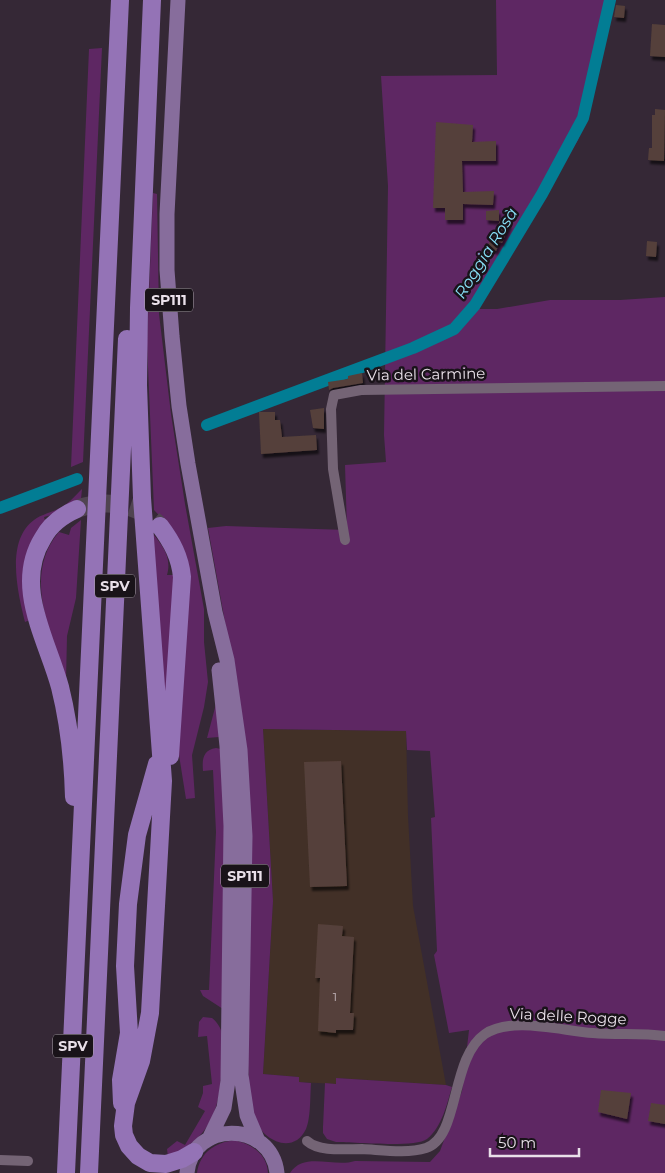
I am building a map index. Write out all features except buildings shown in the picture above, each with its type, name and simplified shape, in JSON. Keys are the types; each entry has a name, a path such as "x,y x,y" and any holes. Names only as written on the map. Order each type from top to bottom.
{"highway":[{"name":"SPV","path":"66,1173 120,0"},
{"name":"SPV","path":"88,1173 142,0"},
{"path":"123,1116 141,1061 150,1013 163,781 142,498 138,385 139,308 152,0"},
{"path":"77,509 62,518 45,534 33,559 30,585 35,611 59,685 68,729 74,803 70,890 78,919"},
{"path":"160,526 177,552 183,584 171,750 163,781"},
{"path":"161,750 137,834 128,904 125,966 129,1033 121,1080 124,1132 127,1143 134,1153 144,1160 155,1164 166,1164 182,1159 194,1152"}],"main road":[{"name":"SP111","path":"178,0 167,214 167,270 179,406 215,612 230,676 238,731 245,836 241,1075 247,1115 258,1141 272,1157 277,1173"},
{"name":"SP111","path":"194,1152 209,1139 224,1108 228,1081 232,858 230,789 215,612"},
{"name":"SP111","path":"209,1139 228,1133 244,1134 258,1141"},
{"path":"187,1173 194,1152"}],"street":[{"name":"Via del Carmine","path":"344,540 333,469 331,409 334,395 360,390 390,389 665,386"},
{"name":"Via delle Rogge","path":"307,1141 311,1145 327,1148 382,1150 416,1150 436,1143 450,1114 469,1050 485,1034 506,1026 534,1026 594,1033 665,1036"},
{"path":"0,1160 28,1161"}],"shaded area":[{"path":"496,0 614,0 587,116 578,140 475,309 497,309 550,300 620,300 665,297 665,1173 290,1173 296,1166 311,1161 338,1163 355,1161 430,1162 440,1151 462,1091 469,1030 449,1033 434,955 437,951 431,818 435,817 430,751 407,750 406,731 263,729 273,901 263,1074 299,1077 299,1082 311,1083 309,1119 306,1129 294,1142 278,1142 264,1133 258,1126 251,1105 248,1064 241,711 208,528 226,526 347,530 345,465 386,462 384,435 388,186 381,76 497,75"},
{"path":"102,48 83,462 71,467 89,49"},
{"path":"153,193 157,194 159,314 171,414 204,609 204,642 208,682 192,755 195,798 186,799 176,725 187,562 174,533 154,510 147,343"},
{"path":"82,489 81,499 55,514 44,517 46,524 32,619 25,622 17,583 16,568 19,541 25,529 34,520 59,509"},
{"path":"81,520 76,598 67,636 66,681 47,625 41,586 42,567 48,549 59,532 69,535 71,528"},
{"path":"153,534 163,548 167,558 167,575 173,575 175,606 169,693 163,692"},
{"path":"216,704 219,737 207,738"},
{"path":"263,729 406,731 413,906 446,1085 336,1078 336,1084 299,1082 299,1077 263,1074 273,901"},
{"path":"216,748 221,749 225,805 223,1009 203,996 200,990 209,990 216,832 213,770 203,771 203,763 206,753"},
{"path":"203,1017 212,1018 220,1027 222,1034 221,1078 216,1106 209,1124 203,1132 187,1146 168,1157 167,1149 177,1141 185,1145 205,1111 198,1107 203,1093 203,1086 212,1084 207,1036 198,1037 199,1022"},
{"path":"336,1078 446,1085 452,1087 440,1122 427,1139 420,1142 398,1144 336,1142 327,1139 323,1133 323,1127 325,1083 336,1084"},
{"path":"234,1140 247,1144 262,1155 268,1173 197,1173 201,1159 205,1154 221,1143"}],"waterway":[{"name":"Roggia Rosà","path":"207,425 413,348 454,329 475,305 542,194 583,118 610,0"},
{"name":"Roggia Rosà","path":"0,508 77,479"}],"tunnel":[{"path":"77,509 98,504 110,503 121,505 142,512 160,526"}]}
